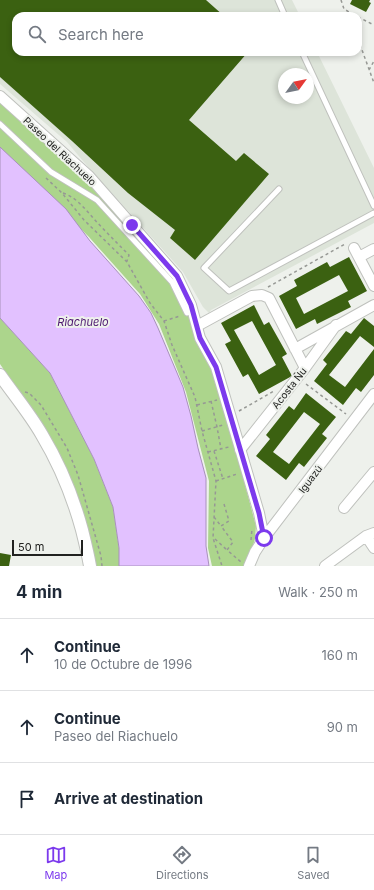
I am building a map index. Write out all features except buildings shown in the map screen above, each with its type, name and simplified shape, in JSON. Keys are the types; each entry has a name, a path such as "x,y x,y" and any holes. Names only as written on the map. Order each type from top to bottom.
{"street":[{"name":"Paseo del Riachuelo","path":"0,96 89,176 177,276 191,305 190,312 197,326 200,338 216,367 259,513 264,538"},
{"path":"354,248 374,286"},
{"path":"359,257 374,249"},
{"path":"197,326 252,296 262,295 269,298 305,368"},
{"name":"Acosta Ñu","path":"295,348 374,305"},
{"name":"Acosta Ñu","path":"239,447 298,377 336,326"},
{"path":"0,375 42,434 57,461 78,514 90,566"},
{"name":"Iguazú","path":"246,565 264,538 374,394"},
{"path":"344,508 374,472"},
{"path":"325,566 370,534 374,548"}],"lane":[{"path":"278,0 283,12"},
{"path":"304,56 374,206"},
{"path":"0,124 51,172 97,200 172,282 190,312"},
{"path":"279,189 204,268 229,291 374,213"}],"path":[{"path":"341,0 344,9 348,12"},
{"path":"362,19 374,25"},
{"path":"362,51 374,83"},
{"path":"369,71 374,62"},
{"path":"44,177 61,192 84,220 127,262 150,303 164,321 172,345 196,396 202,432 216,481 213,538 222,566"},
{"path":"61,192 70,195 84,207 129,255 127,262"},
{"path":"252,296 346,244 354,248"},
{"path":"164,321 190,312"},
{"path":"298,377 354,420"},
{"path":"202,432 217,427 278,389"},
{"path":"197,405 225,397"},
{"path":"211,401 221,449"},
{"path":"208,452 239,447"},
{"path":"214,451 222,479"},
{"path":"216,481 247,471"},
{"path":"221,526 229,521 224,504"},
{"path":"214,517 233,542 227,550"},
{"path":"251,544 252,526"},
{"path":"213,538 246,565"}],"shaded area":[{"path":"0,0 292,0 298,12 12,12 12,56 319,56 374,168 374,223 211,310 209,313 203,307 183,272 67,142 0,84"}],"green space":[{"path":"0,102 91,183 170,274 181,289 215,372 256,526 255,539 246,566 212,566 208,548 209,481 186,392 159,324 140,294 89,237 0,148"},
{"path":"0,318 50,373 94,459 113,507 119,548 119,566 93,566 38,420 0,364"}],"water":[{"name":"Riachuelo","path":"0,147 66,209 90,241 139,296 151,313 183,387 206,478 206,546 209,566 119,566 119,548 113,507 94,459 50,373 0,318"}],"route":[{"path":"132,225 177,276 191,305 200,338 216,367 259,513 264,538"}]}
